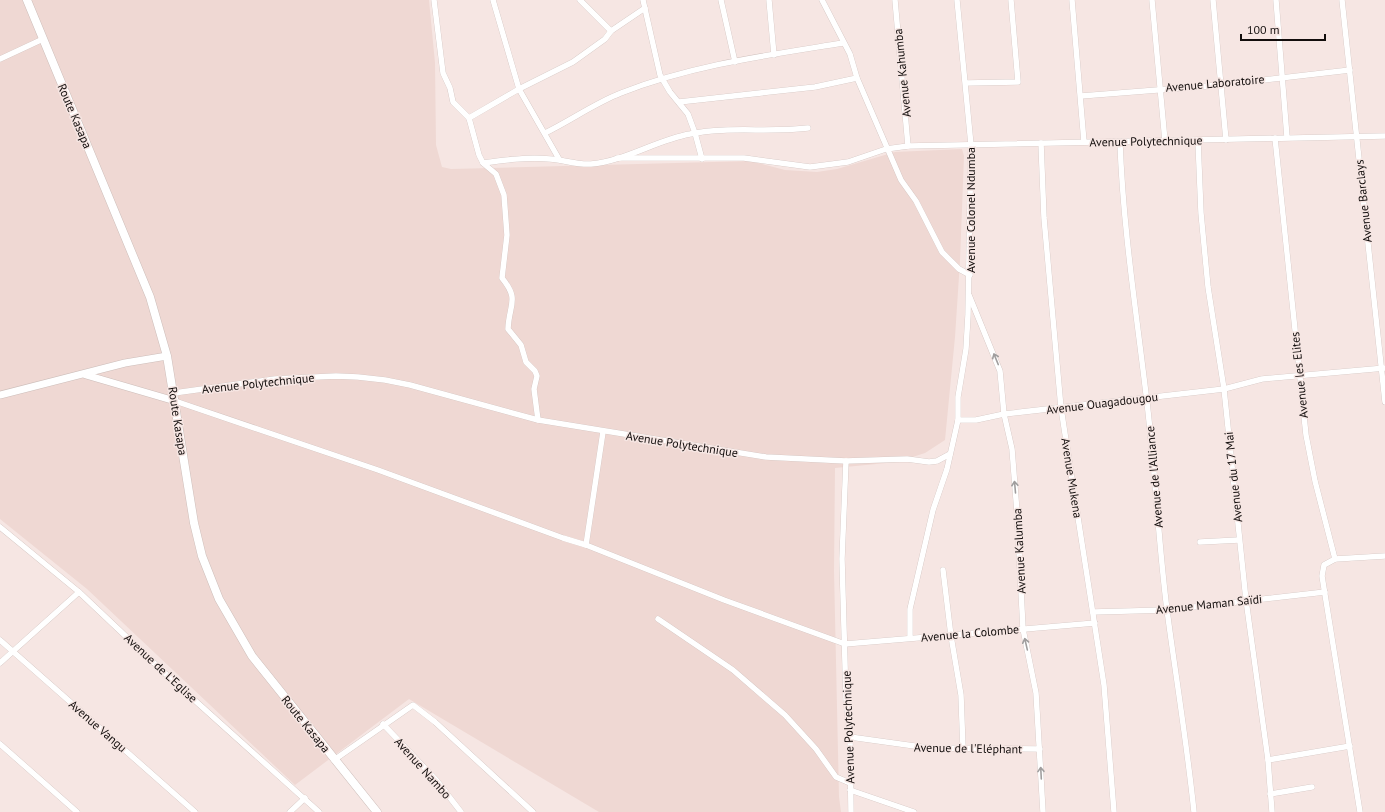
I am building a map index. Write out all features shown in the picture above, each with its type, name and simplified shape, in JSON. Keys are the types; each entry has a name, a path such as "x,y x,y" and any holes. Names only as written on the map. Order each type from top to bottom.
{"main road":[{"name":"Route Kasapa","path":"27,0 145,284 167,356 194,523 204,562 219,599 252,656 377,812"}],"street":[{"path":"434,0 443,73 450,88 453,102 469,118 477,150 483,163 496,174 504,195 507,249 501,272 502,278 510,288 513,298 508,316 508,329 521,345 526,362 536,371 537,376 534,389 538,420"},
{"path":"493,0 519,89 559,159"},
{"path":"580,0 611,31"},
{"path":"643,0 659,72 662,79 688,114 702,159"},
{"path":"721,0 735,62"},
{"path":"769,0 774,55"},
{"path":"822,0 852,60 857,78 886,149 901,180 916,201 940,250 959,269 970,275"},
{"name":"Avenue Kahumba","path":"895,0 908,146"},
{"name":"Avenue Colonel Ndumba","path":"957,0 971,145 970,275 966,344 958,397 958,420"},
{"path":"966,83 1016,83 1018,81 1011,0"},
{"path":"1072,0 1084,142"},
{"path":"1152,0 1165,141"},
{"path":"1213,0 1226,140"},
{"path":"1276,0 1287,137"},
{"name":"Avenue Barclays","path":"1342,0 1383,369 1385,402"},
{"path":"469,118 519,89 573,62 605,39 611,31 644,8"},
{"path":"0,59 43,39"},
{"path":"545,133 620,93 662,79 735,62 843,43"},
{"name":"Avenue Laboratoire","path":"1081,96 1160,88 1221,85 1350,70"},
{"path":"679,102 815,87 857,78"},
{"path":"483,163 534,158 559,159 578,165 600,163 680,136 695,133 728,130 788,130 808,128"},
{"name":"Avenue Polytechnique","path":"617,158 744,158 772,161 788,166 823,167 848,162 886,149 908,146 1385,136"},
{"name":"Avenue les Elites","path":"1275,138 1307,443 1335,559"},
{"name":"Avenue du 17 Mai","path":"1198,141 1201,213 1208,287 1224,389 1246,600 1268,760 1272,812"},
{"name":"Avenue de l'Alliance","path":"1120,142 1126,236 1147,397 1156,510 1167,610 1189,765 1194,812"},
{"name":"Avenue Mukena","path":"1041,143 1044,218 1061,408 1104,685 1114,812"},
{"name":"Avenue Kalumba","path":"969,295 1000,371 1004,414 1012,449 1023,629 1036,687 1043,812"},
{"path":"0,395 125,363 167,356"},
{"name":"Avenue Ouagadougou","path":"958,420 976,420 1004,414 1224,389 1262,379 1383,369"},
{"path":"84,374 174,397 586,545 845,644"},
{"name":"Avenue Polytechnique","path":"174,397 275,379 336,376 358,377 410,385 538,420 603,432 766,457 846,461 842,527 846,699 850,737 851,812"},
{"path":"910,638 910,610 933,510 950,454 958,420"},
{"path":"586,545 603,432"},
{"path":"846,461 907,459 936,461 950,454"},
{"name":"Avenue de L'Eglise","path":"0,527 79,592 177,684 320,812"},
{"path":"1200,542 1240,540"},
{"path":"1360,812 1322,568 1328,562 1335,559 1385,556"},
{"path":"943,570 951,636 963,708 963,749"},
{"path":"0,663 79,592"},
{"name":"Avenue Maman Saïdi","path":"1093,612 1167,610 1325,592"},
{"path":"658,619 733,670 785,715 816,749 836,777 850,783"},
{"name":"Avenue la Colombe","path":"845,644 1095,623"},
{"name":"Avenue Vangu","path":"0,640 195,812"},
{"path":"334,760 408,706 416,706 533,812"},
{"name":"Avenue Nambo","path":"383,724 437,781 461,812"},
{"name":"Avenue de l'Eléphant","path":"850,737 916,747 963,749 1040,749"},
{"path":"0,744 77,812"},
{"path":"1268,760 1350,746"},
{"path":"1270,794 1312,787"},
{"path":"850,790 914,812"},
{"path":"290,812 305,798"}],"shaded area":[{"path":"0,0 429,0 435,63 436,145 442,167 451,169 750,161 785,170 817,172 837,169 895,152 962,149 964,156 960,261 955,337 945,440 925,453 897,462 835,468 834,571 839,797 841,812 599,812 409,699 295,785 87,589 0,519"}]}
